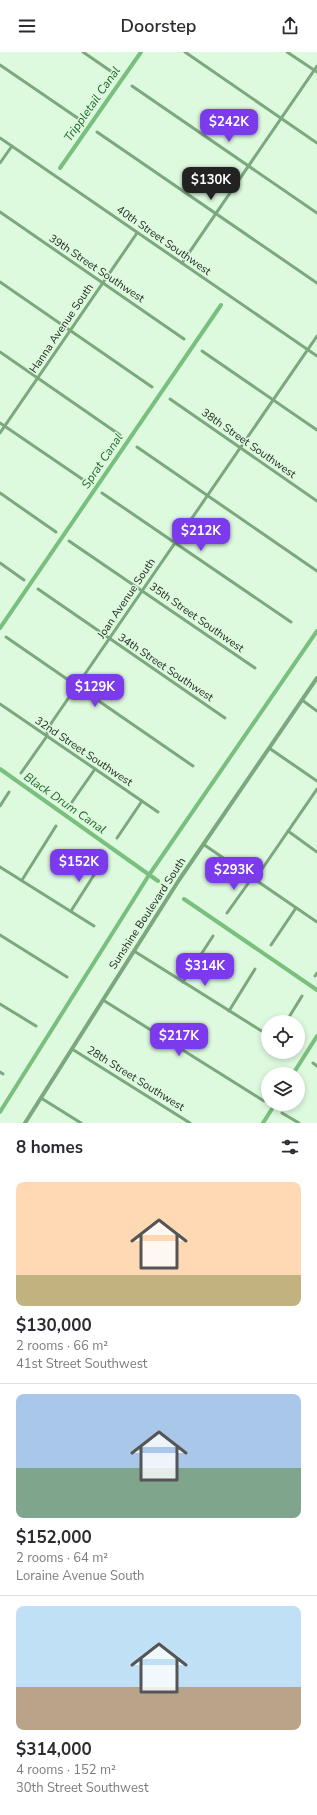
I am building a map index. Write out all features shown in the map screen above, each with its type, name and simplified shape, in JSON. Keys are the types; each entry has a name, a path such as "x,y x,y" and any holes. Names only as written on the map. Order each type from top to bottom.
{"street":[{"path":"83,52 112,72"},
{"path":"185,52 317,142"},
{"path":"288,52 316,71"},
{"path":"0,65 79,119"},
{"path":"182,263 281,118 316,71 317,66"},
{"path":"132,86 317,213"},
{"path":"97,132 317,283"},
{"name":"40th Street Southwest","path":"0,138 317,356"},
{"path":"0,163 12,146"},
{"name":"39th Street Southwest","path":"0,212 184,339"},
{"name":"Hanna Avenue South","path":"0,433 137,233"},
{"path":"0,282 152,387"},
{"name":"Joan Avenue South","path":"21,773 47,736 47,730 76,686 317,336"},
{"path":"202,351 317,430"},
{"path":"0,352 120,435"},
{"name":"38th Street Southwest","path":"170,399 317,501"},
{"path":"0,423 88,483"},
{"path":"137,447 317,571"},
{"path":"0,493 56,532"},
{"path":"102,493 291,622"},
{"name":"35th Street Southwest","path":"69,541 254,668"},
{"path":"0,563 24,580"},
{"name":"34th Street Southwest","path":"38,589 226,718"},
{"path":"6,637 193,766"},
{"name":"Sunshine Boulevard South","path":"26,1123 203,844 317,678"},
{"path":"302,700 317,711"},
{"name":"32nd Street Southwest","path":"0,704 158,812"},
{"path":"269,748 317,781"},
{"path":"72,802 94,769"},
{"path":"227,913 252,878 260,872 317,789"},
{"path":"0,806 9,792"},
{"path":"117,838 142,801"},
{"path":"22,880 56,826"},
{"path":"288,831 317,852"},
{"path":"203,844 317,922"},
{"path":"71,911 101,864"},
{"path":"0,867 94,926"},
{"path":"271,945 296,908"},
{"path":"0,935 67,978"},
{"path":"183,982 213,936"},
{"path":"134,951 261,1031"},
{"path":"229,1011 256,969"},
{"path":"290,1015 302,996"},
{"path":"103,1000 261,1099"},
{"path":"0,1004 36,1026"},
{"name":"28th Street Southwest","path":"72,1049 190,1123"},
{"path":"313,1063 317,1066"},
{"path":"41,1098 81,1123"},
{"path":"282,1113 299,1123"}],"waterway":[{"name":"Trippletail Canal","path":"60,168 141,52"},
{"name":"Sprat Canal","path":"0,628 221,305"},
{"path":"0,1112 149,875 317,631"},
{"name":"Black Drum Canal","path":"0,769 158,881"},
{"name":"Black Drum Canal","path":"184,899 317,990"},
{"path":"297,1067 317,1036"},
{"path":"263,1123 271,1111"}]}
